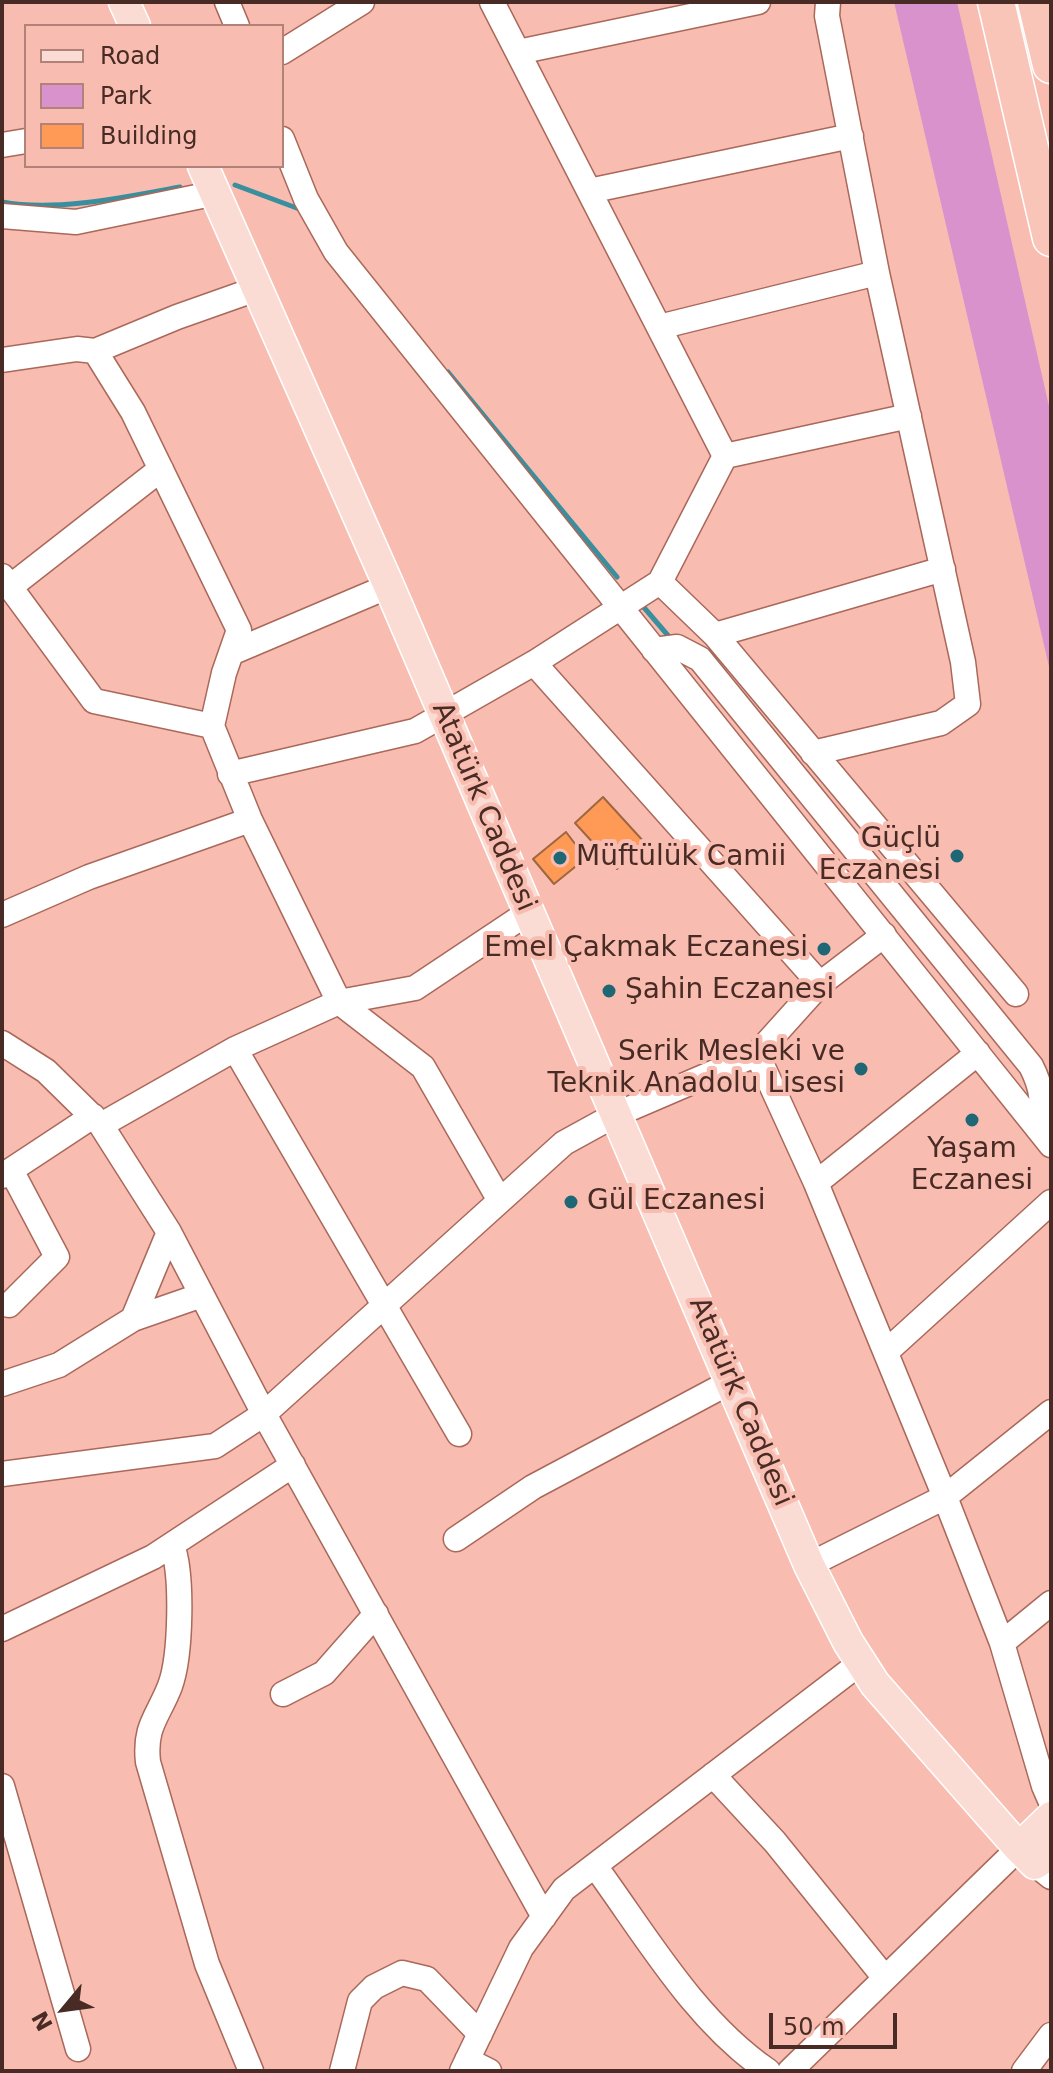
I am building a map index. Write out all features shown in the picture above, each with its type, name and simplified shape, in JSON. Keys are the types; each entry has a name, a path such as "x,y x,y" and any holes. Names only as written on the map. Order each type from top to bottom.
{"highway":[{"path":"996,2 1051,238"},
{"path":"1035,8 1051,65"}],"main road":[{"path":"124,2 134,24"},
{"name":"Atatürk Caddesi","path":"204,168 389,586 809,1565 860,1663 915,1732 1039,1861"},
{"path":"1039,1861 1051,1817"}],"street":[{"path":"227,2 236,24"},
{"path":"284,51 362,2"},
{"path":"492,2 725,456"},
{"path":"518,52 758,2"},
{"path":"813,753 941,723 968,704 963,662 877,273 827,16 828,2"},
{"path":"589,191 851,136"},
{"path":"2,145 24,141"},
{"path":"284,144 306,199 336,252 1044,1137"},
{"path":"2,216 76,222 216,193"},
{"path":"659,327 877,273"},
{"path":"2,360 77,349 95,351 259,288"},
{"path":"95,351 133,412 239,630 212,726 250,820 339,1002 423,1067 499,1199"},
{"path":"725,456 909,416"},
{"path":"230,774 415,731 534,663 660,582 725,456"},
{"path":"161,469 6,581 94,701 212,726"},
{"path":"715,635 943,569"},
{"path":"660,582 715,635 1016,994"},
{"path":"231,653 389,586"},
{"path":"654,650 677,647 700,659 1031,1066 1041,1089 1044,1137"},
{"path":"534,663 820,984"},
{"path":"2,915 89,877 250,820"},
{"path":"9,1305 57,1257 6,1173 235,1049 339,1002 415,988 529,912"},
{"path":"2,1474 215,1446 264,1414 564,1143 615,1115 757,1054 820,984 884,935"},
{"path":"2,1043 46,1071 97,1121 169,1232 264,1414 544,1917"},
{"path":"235,1049 459,1434"},
{"path":"816,1183 978,1053"},
{"path":"757,1054 816,1183 945,1497 1002,1643 1051,1802"},
{"path":"886,1352 1051,1202"},
{"path":"133,1319 169,1232"},
{"path":"2,1384 59,1365 133,1319 202,1295"},
{"path":"456,1539 533,1487 732,1381"},
{"path":"809,1565 945,1497 1051,1412"},
{"path":"2,1629 153,1557 293,1465"},
{"path":"172,1545 178,1566 176,1663 170,1686 148,1731 148,1762 207,1964 251,2071"},
{"path":"1002,1643 1051,1603"},
{"path":"283,1694 324,1673 376,1614"},
{"path":"489,2071 464,2065 521,1948 564,1889 860,1663"},
{"path":"713,1775 775,1842 885,1978"},
{"path":"2,1786 78,2049"},
{"path":"790,2071 885,1978 1039,1861"},
{"path":"595,1866 694,2001 719,2030 768,2071"},
{"path":"342,2071 360,2001 374,1987 402,1973 427,1979 480,2034"},
{"path":"1024,2071 1051,2035"}],"green space":[{"path":"894,2 957,2 1051,415 1051,675"}],"building":[{"path":"603,797 645,843 617,869 575,823"},
{"name":"Müftülük Camii","path":"566,832 586,858 554,884 533,859"}],"waterway":[{"path":"235,185 302,210"},
{"path":"2,202 68,204 180,187"},
{"path":"448,372 617,577"},
{"path":"641,604 671,639"}],"place":[{"name":"Güçlü Eczanesi","path":"957,856"},
{"name":"Müftülük Camii","path":"560,858"},
{"name":"Emel Çakmak Eczanesi","path":"824,949"},
{"name":"Şahin Eczanesi","path":"609,991"},
{"name":"Serik Mesleki ve Teknik Anadolu Lisesi","path":"861,1069"},
{"name":"Yaşam Eczanesi","path":"972,1120"},
{"name":"Gül Eczanesi","path":"571,1202"}]}
